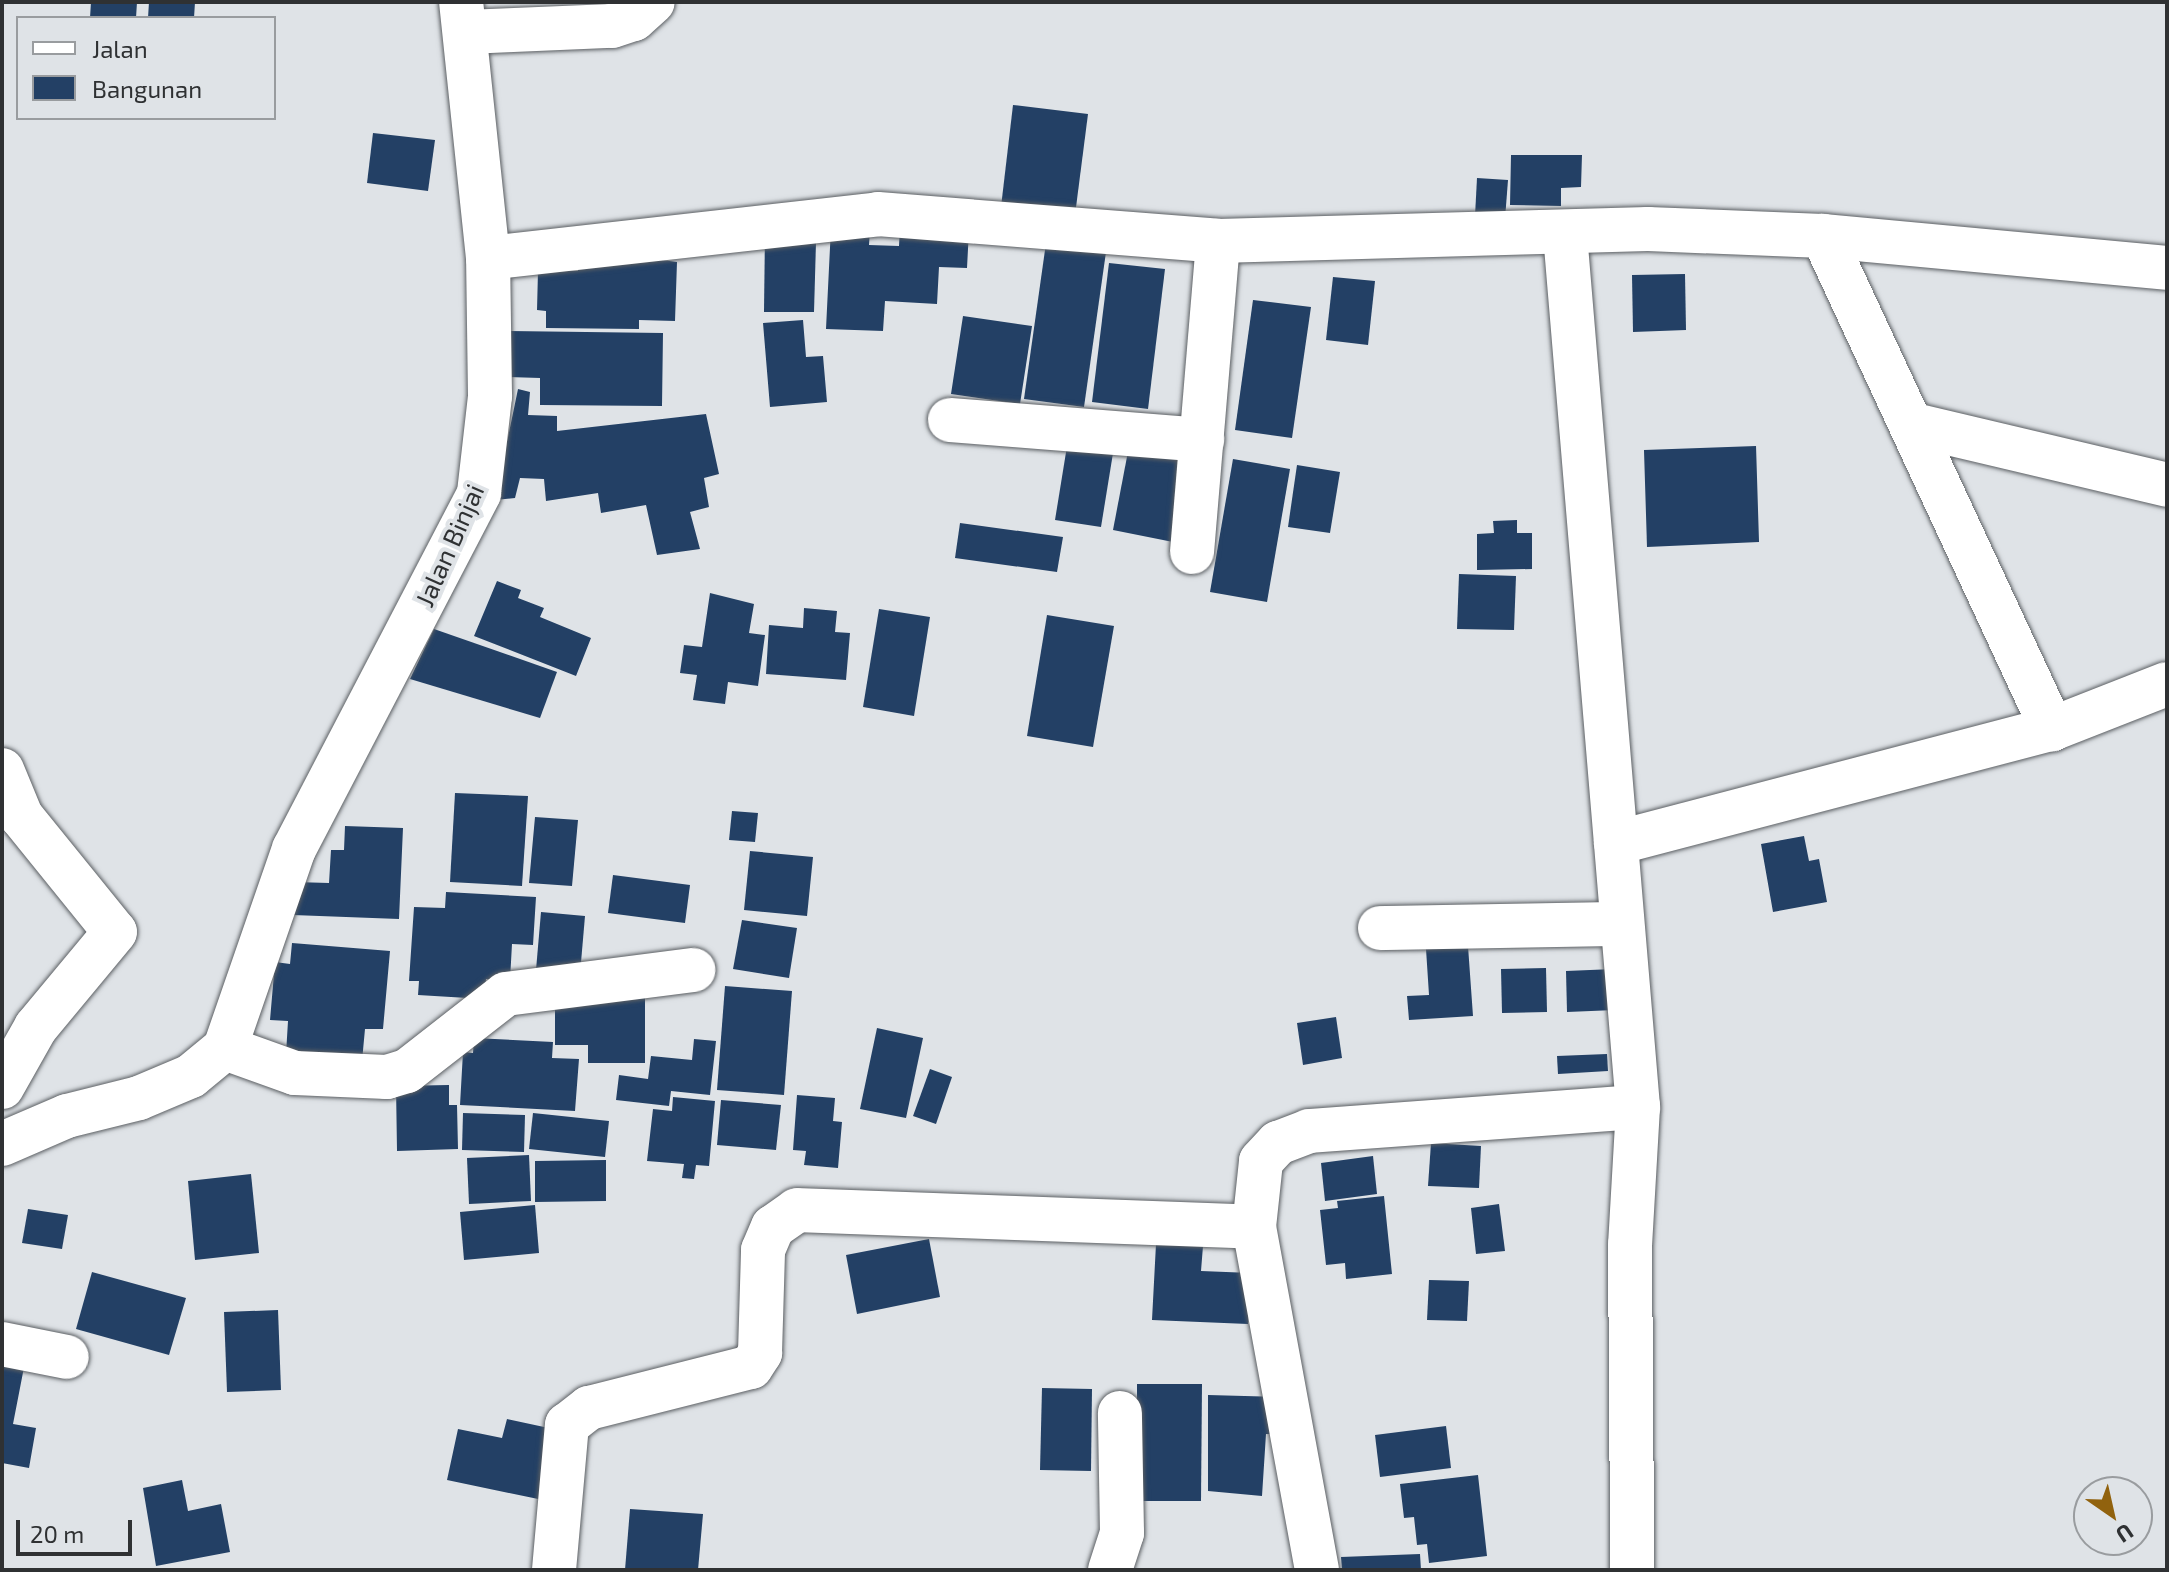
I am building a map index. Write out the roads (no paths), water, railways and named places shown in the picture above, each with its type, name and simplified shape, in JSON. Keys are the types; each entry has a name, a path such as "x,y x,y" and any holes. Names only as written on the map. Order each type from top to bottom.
{"street":[{"path":"464,17 612,26 634,19 653,2"},
{"name":"Jalan Binjai","path":"225,1048 294,849 479,493 490,396 488,258 464,17"},
{"path":"488,258 878,214 1218,241 1565,234 1648,229 1823,236 2167,268"},
{"path":"1565,234 1616,843 1620,924 1638,1107 1630,1244 1632,1570"},
{"path":"1823,236 1914,425 2052,729"},
{"path":"1192,552 1218,241"},
{"path":"950,420 1202,440"},
{"path":"1914,425 2167,485"},
{"path":"1616,843 2052,729 2167,684"},
{"path":"2,770 21,816 115,932 36,1027 2,1087"},
{"path":"1380,928 1620,924"},
{"path":"5,1133 165,1087 191,1076 225,1048 295,1073 387,1077 407,1071 506,994 693,970"},
{"path":"1317,1570 1254,1227 1261,1161 1278,1143 1309,1131 1638,1107"},
{"path":"554,1570 567,1425 589,1408 751,1367 760,1353 763,1250 773,1227 797,1210 1254,1227"},
{"path":"2,1344 67,1357"},
{"path":"1110,1570 1122,1533 1120,1413"}]}
